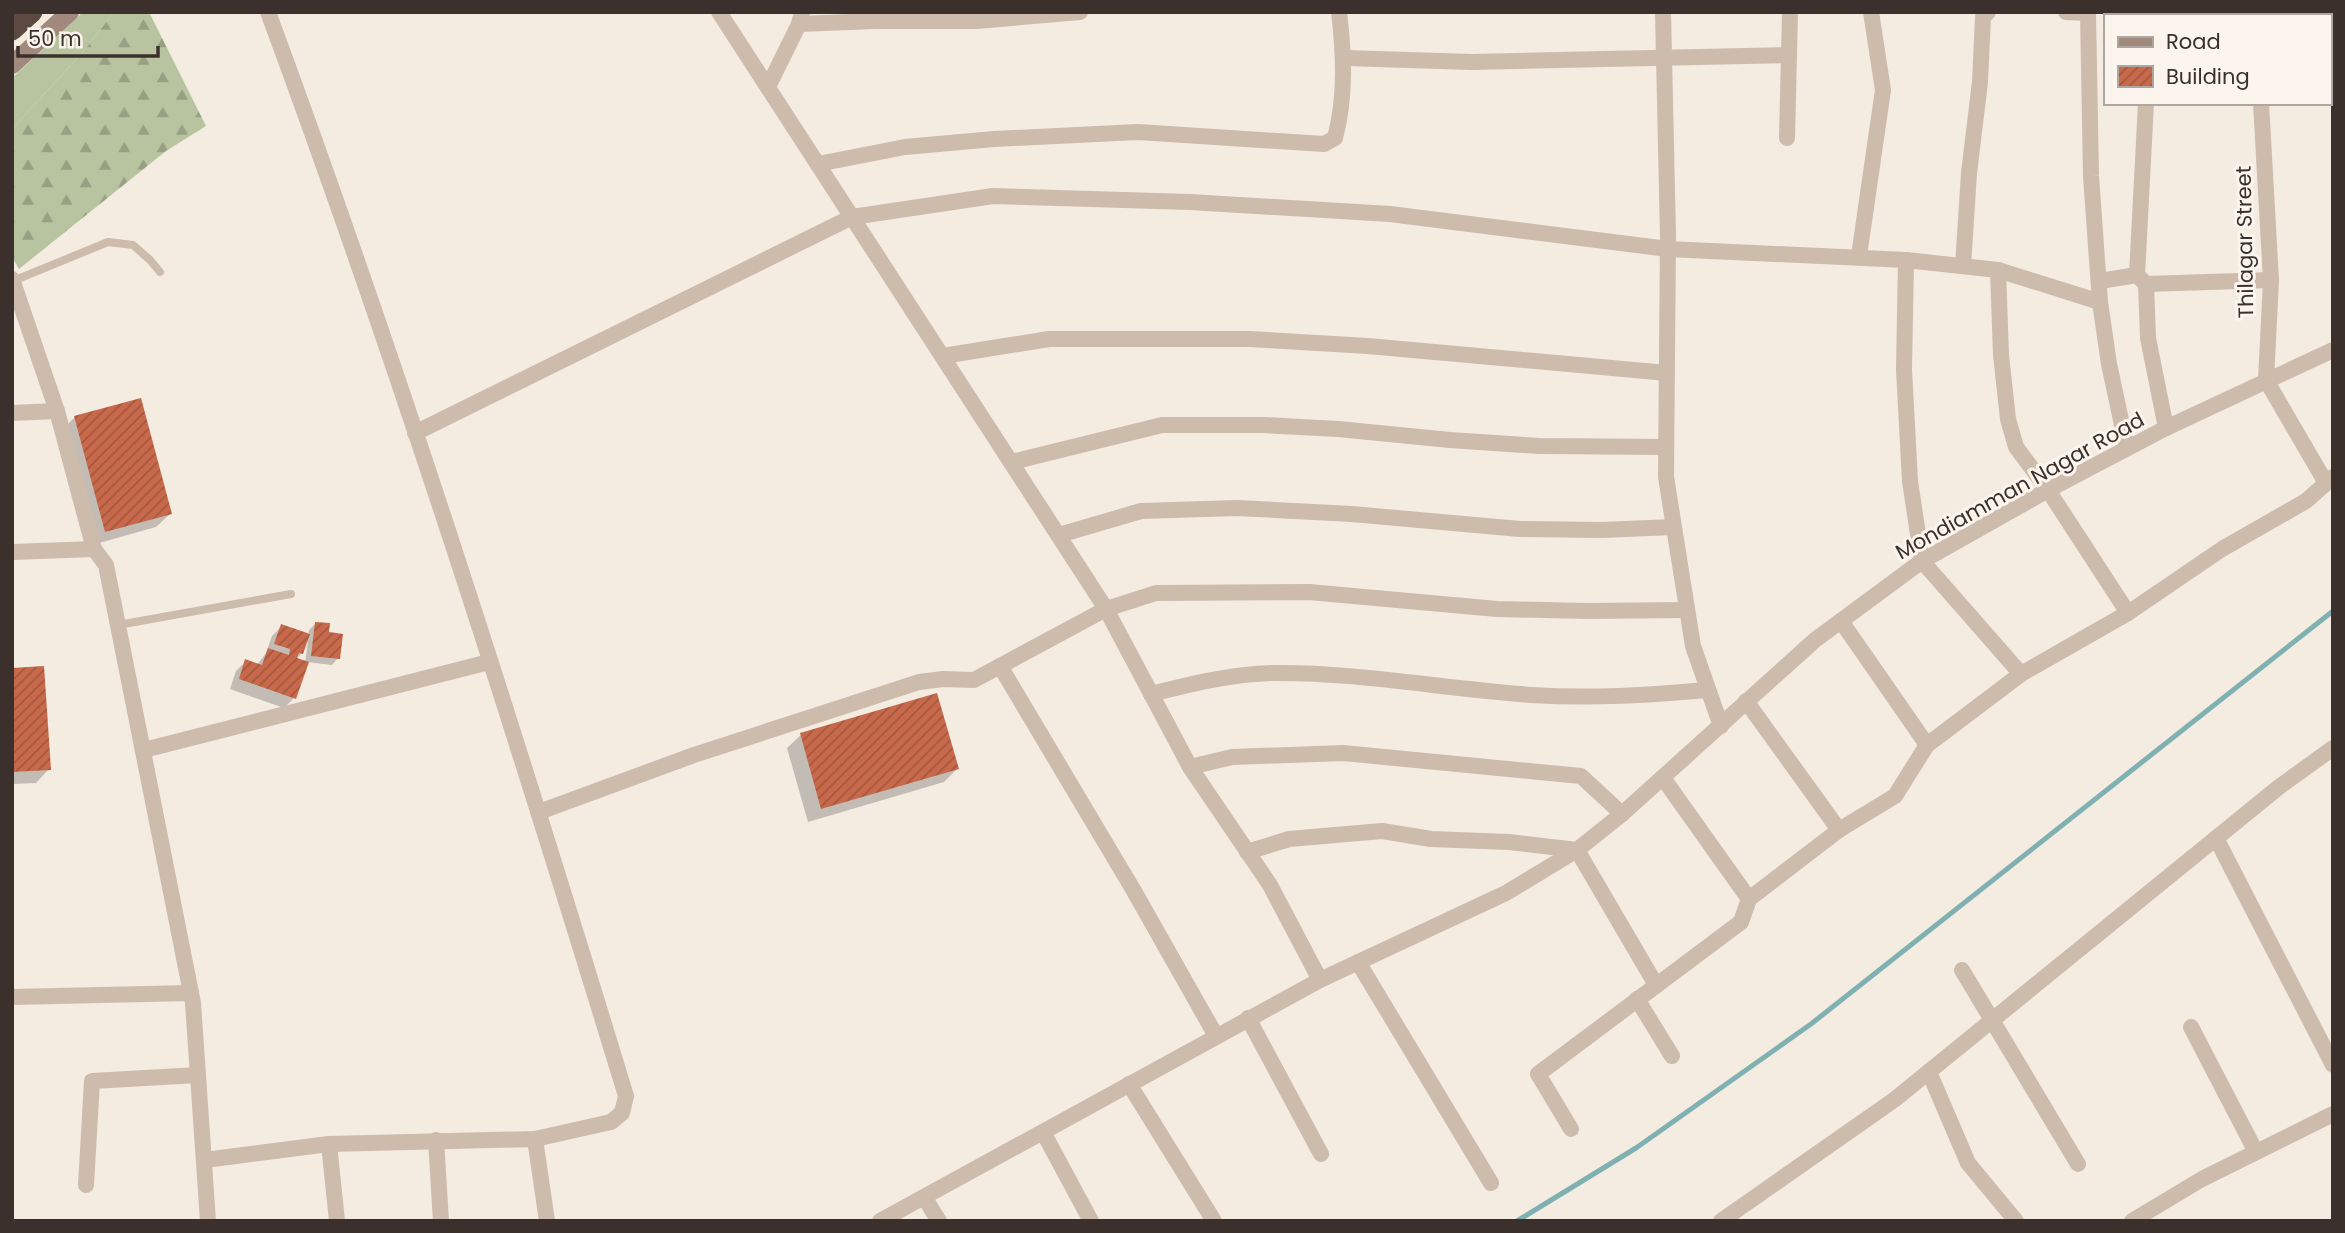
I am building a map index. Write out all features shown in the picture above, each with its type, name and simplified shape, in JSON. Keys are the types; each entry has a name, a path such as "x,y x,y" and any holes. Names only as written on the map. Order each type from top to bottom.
{"highway":[{"path":"12,30 32,12"}],"street":[{"path":"12,65 70,12"},
{"path":"205,1160 329,1144 535,1139 611,1122 622,1113 626,1096 539,812 415,433 334,191 268,12"},
{"path":"719,12 1106,609 1190,767 1270,886 1320,981"},
{"path":"768,86 801,18 976,21 1080,12"},
{"path":"818,164 905,147 994,139 1138,132 1324,144 1335,138 1338,126 1345,58 1339,12"},
{"path":"1663,12 1668,249 1666,477 1693,646 1721,726"},
{"path":"1787,138 1790,12"},
{"path":"1859,257 1882,90 1871,12"},
{"path":"1963,266 1969,173 1980,82 1983,18 1988,12"},
{"path":"2066,12 2088,12 2091,176 2100,302 2109,364 2127,448"},
{"path":"1345,58 1472,62 1788,55"},
{"path":"2146,105 2142,280 2148,338 2166,428"},
{"name":"Thilagar Street","path":"2261,105 2271,280 2266,380"},
{"path":"415,433 852,217 993,197 1190,202 1391,214 1668,249 1906,260 1998,270 2100,302"},
{"path":"1906,260 1905,370 1910,481 1922,561 2021,674"},
{"path":"1998,270 2001,355 2008,419 2017,447 2128,613"},
{"path":"13,280 57,411 94,549 106,565 191,993 208,1221"},
{"path":"2100,281 2271,280"},
{"path":"943,356 1049,339 1250,339 1368,346 1667,373"},
{"name":"Mondiamman Nagar Road","path":"880,1221 1248,1018 1358,962 1506,893 1577,850 1664,778 1815,640 1922,561 2127,448 2333,350"},
{"path":"1571,1129 1538,1074 1741,922 1749,899 1839,830 1895,796 1927,745 2021,674 2128,613 2222,549 2305,502 2330,480 2266,380"},
{"path":"12,413 57,411"},
{"path":"1012,462 1162,425 1263,425 1338,429 1539,446 1666,447"},
{"path":"1059,535 1141,511 1237,508 1352,514 1520,529 1673,527"},
{"path":"12,552 94,549"},
{"path":"539,812 694,755 906,687 943,679 974,680 1106,609 1156,593 1309,592 1497,609 1686,610"},
{"path":"1841,621 1927,745"},
{"path":"144,750 489,662"},
{"path":"1000,666 1127,879 1216,1036"},
{"path":"1152,694 1210,680 1270,673 1350,676 1534,695 1627,696 1708,690"},
{"path":"1746,701 1839,830"},
{"path":"1190,767 1232,757 1343,753 1581,776 1622,814"},
{"path":"1721,1221 1741,1215 1894,1100 2278,787 2331,753"},
{"path":"1664,778 1749,899"},
{"path":"1247,852 1290,839 1382,831 1431,839 1509,842 1577,850 1656,985"},
{"path":"2216,838 2333,1065"},
{"path":"1358,962 1491,1183"},
{"path":"1962,971 2078,1164"},
{"path":"12,997 191,993"},
{"path":"1637,999 1672,1056"},
{"path":"1248,1018 1321,1154"},
{"path":"2191,1027 2256,1152"},
{"path":"1929,1072 1968,1163 2016,1221"},
{"path":"86,1185 92,1081 198,1074"},
{"path":"1129,1084 1214,1221"},
{"path":"2132,1221 2202,1179 2333,1114"},
{"path":"1043,1132 1091,1221"},
{"path":"535,1139 547,1221"},
{"path":"436,1140 441,1221"},
{"path":"329,1144 337,1221"},
{"path":"924,1196 939,1221"}],"lane":[{"path":"13,280 108,242 133,245 160,272"},
{"path":"118,625 290,594"}],"green space":[{"path":"83,12 114,12 82,53 12,129 12,78"},
{"path":"114,12 149,12 206,126 166,151 19,269 12,257 12,129 82,53"}],"building":[{"path":"141,398 172,514 105,532 74,416"},
{"path":"315,622 330,623 329,632 343,634 340,659 311,656"},
{"path":"281,624 310,634 303,654 299,653 297,658 309,662 296,699 239,679 245,659 262,665 268,648 289,655 290,649 274,644"},
{"path":"44,666 51,770 12,772 12,668"},
{"path":"937,693 959,769 821,809 800,733"}],"waterway":[{"path":"1517,1221 1636,1148 1811,1024 2333,611"}]}
